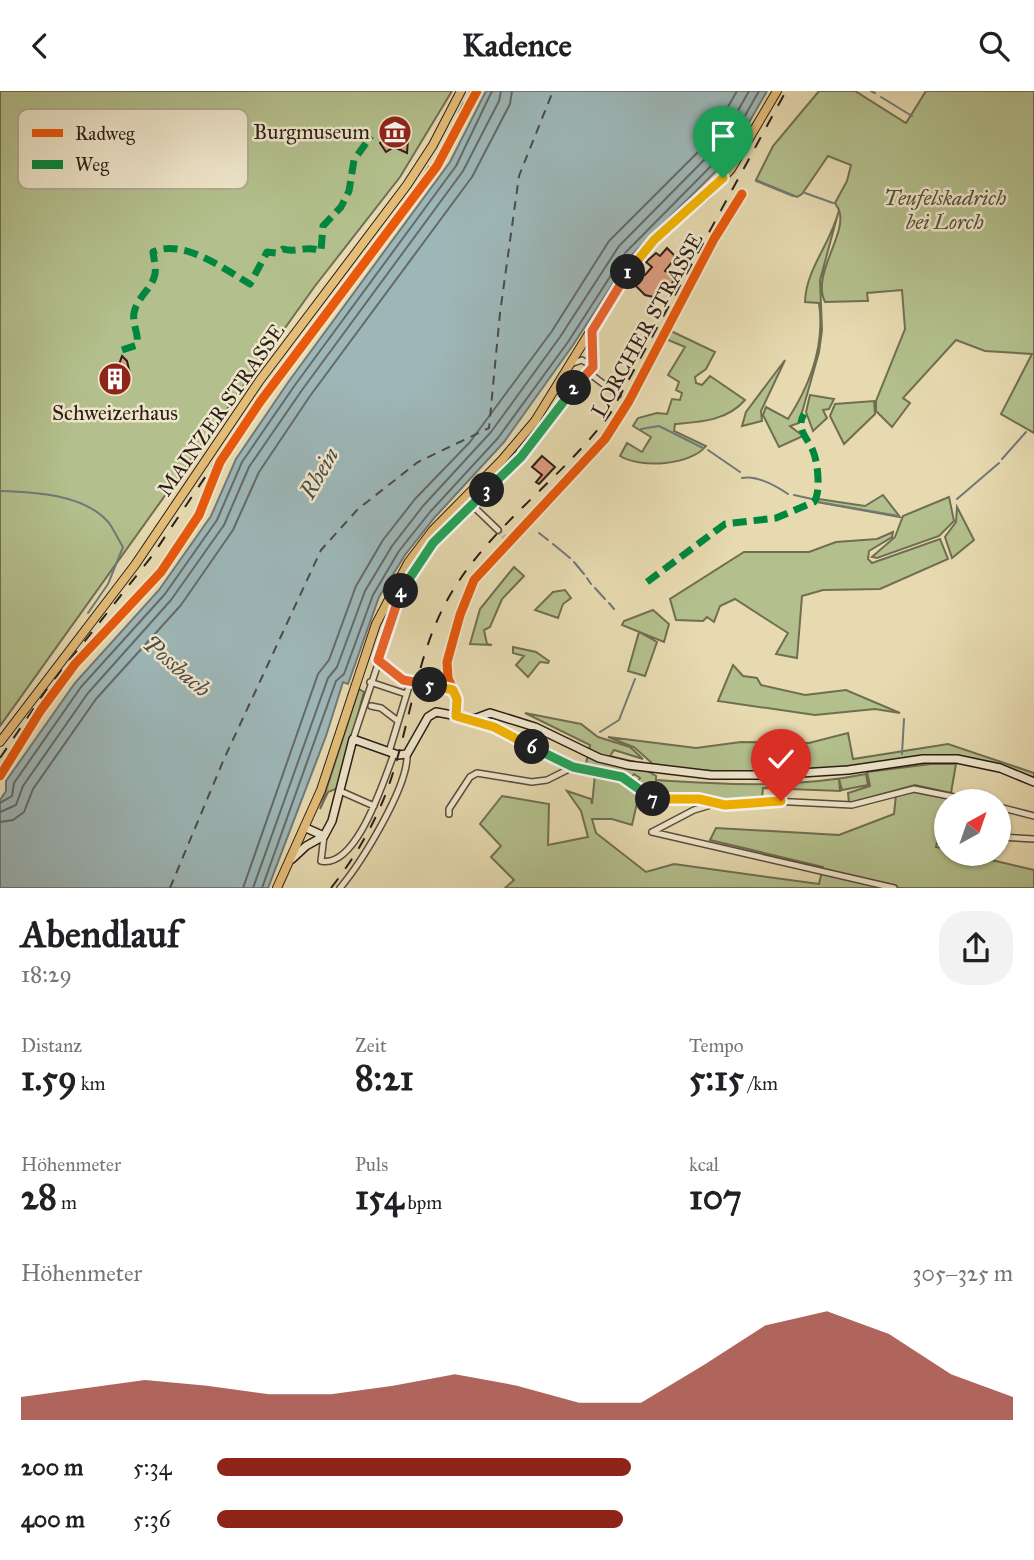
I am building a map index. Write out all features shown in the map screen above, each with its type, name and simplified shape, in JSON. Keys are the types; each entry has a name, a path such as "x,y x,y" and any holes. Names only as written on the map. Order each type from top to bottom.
{"main road":[{"name":"MAINZER STRASSE","path":"0,741 135,565 260,380 407,185 433,145 461,91"},
{"path":"277,888 306,828 373,632 398,578 433,530 502,460 535,421 582,350 620,283 644,252 706,195 736,163 777,91"},
{"path":"292,859 329,831 353,739 391,753 407,754 430,715 438,712 474,719 486,713 530,725 599,758 628,765 710,775 769,775 848,770 923,759 957,759 1000,768 1034,782"},
{"path":"306,828 324,836"},
{"path":"306,828 307,834 315,840"}],"street":[{"name":"LORCHER STRASSE","path":"456,716 457,699 448,678 447,662 460,615 474,580 506,539 588,459 627,400 714,239 743,194"},
{"path":"353,739 366,705 370,682 398,597 417,563 439,536 521,457 547,426 558,406 591,370 592,331"},
{"path":"582,350 593,357"},
{"path":"573,363 582,360 618,395"},
{"path":"472,505 498,530"},
{"path":"378,660 410,683 453,690"},
{"path":"370,682 406,694"},
{"path":"324,836 321,861 327,862 338,858 351,845 374,806 387,770 410,683"},
{"path":"366,705 381,708 398,721"},
{"path":"474,719 573,767 622,777 651,799 699,799 714,804"},
{"path":"340,888 379,830 399,785 407,754"},
{"path":"449,814 449,809 470,777 477,773 507,780 541,782 573,767"},
{"path":"894,888 652,832 694,810 714,804 781,801 852,805 914,789 934,793"},
{"path":"340,791 374,806"},
{"path":"1012,810 1034,816"},
{"path":"1012,838 1034,839"}],"green space":[{"path":"0,91 452,91 400,177 315,286 0,726"},
{"name":"Teufelskadrich bei Lorch","path":"819,91 855,91 906,123 926,91 1034,91 1034,433 1001,414 1032,354 985,351 956,340 903,398 910,403 892,427 876,411 876,401 905,329 902,290 867,293 868,301 825,302 822,291 826,267 839,231 839,210 835,203 847,181 851,165 828,156 802,194 797,197 756,180 773,146"},
{"path":"839,210 820,280 822,330 819,352 799,423 790,426 803,436 779,447 763,415 766,407 788,419 809,378 818,349 820,318 819,303 805,302 806,290"},
{"path":"671,331 715,352 706,369 695,377 696,383 702,385 710,376 745,400 722,416 675,424 674,431 706,446 699,452 665,463 629,460 620,456 627,443 642,452 651,437 633,426 638,418 657,413 667,414 672,399 680,400 682,393 676,390 679,382 668,375 685,347 666,339"},
{"path":"785,360 761,411 762,421 742,426 746,412"},
{"path":"810,395 834,399 829,409 823,410 827,418 813,431 806,412"},
{"path":"874,401 875,414 844,444 830,416 835,404"},
{"path":"516,450 517,457 425,549 449,519"},
{"path":"883,495 900,517 817,502 819,499 865,506"},
{"path":"949,497 954,521 939,536 877,558 872,557 895,537 903,516"},
{"path":"957,507 974,540 952,558 945,537 956,522"},
{"path":"893,532 892,537 869,551 868,559 872,563 940,539 948,559 880,589 823,590 802,596 797,658 776,654 788,633 735,599 720,606 714,622 707,617 703,621 676,620 670,599 744,552 809,552 836,542 877,539"},
{"path":"514,567 524,576 502,599 490,627 484,630 487,644 492,645 470,644 480,609"},
{"path":"565,590 571,598 563,604 558,618 535,610 553,592"},
{"path":"653,610 669,624 664,642 622,625 624,621"},
{"path":"639,632 657,642 645,676 628,671"},
{"path":"513,647 536,652 549,661 540,662 528,677 516,665 524,656 513,653"},
{"path":"733,665 743,676 757,678 761,685 805,695 846,690 900,713 875,709 815,715 718,701"},
{"path":"359,689 364,692 338,788 328,792 320,809"},
{"path":"525,713 581,724 598,737 630,747 643,759 614,750 610,756 644,764 602,756 589,750 590,745"},
{"path":"848,733 853,759 948,744 1034,773 1034,779 979,760 942,755 810,771 727,772 681,769 653,764 634,747 608,737 696,748 741,742 809,743"},
{"path":"588,754 644,769 656,776 656,780 762,784 814,782 866,774 868,785 842,790 839,779 840,791 763,788 762,798 719,800 700,796 651,796 636,784 640,778 634,774 630,779 620,774 585,768"},
{"path":"931,764 956,764 952,789 934,789 915,785 849,803 848,793 870,786 867,772"},
{"path":"595,775 619,779 639,794 632,825 612,819 592,819 596,833 646,872 674,864 819,884 823,867 710,840 716,828 839,835 894,814 896,795 920,791 934,794 934,866 1012,865 1034,870 1034,888 505,888 514,880 491,857 501,846 480,824 502,796 549,804 548,845 588,837 581,811 567,791 591,799 592,804"}],"water":[{"name":"Rhein","path":"486,91 767,91 736,145 717,170 631,256 573,345 504,442 435,517 405,555 379,597 348,684 343,682 326,736 268,888 0,888 0,800 6,791 6,781 75,683 159,590 211,516 236,459 289,381 450,162"}],"building":[{"path":"395,118 399,120 408,139 407,153 394,147 386,152 380,143 390,135"},
{"path":"667,248 676,257 665,271 675,277 671,286 664,282 658,298 645,295 635,285 628,284 635,275 645,275 652,267 646,262 656,253 660,256"},
{"name":"Schweizerhaus","path":"122,356 127,361 131,378 120,385 110,385 109,374 116,373"},
{"path":"542,456 555,467 539,484 536,482 542,475 532,467"}],"waterway":[{"path":"871,91 875,93"},
{"path":"881,97 912,116"},
{"path":"756,181 793,196"},
{"path":"805,193 833,203"},
{"path":"641,429 659,426 703,448"},
{"path":"1002,459 1026,432"},
{"path":"708,450 740,472"},
{"path":"957,499 999,463"},
{"path":"742,478 760,480 788,494"},
{"name":"Possbach","path":"0,491 28,492 73,500 99,513 109,523 123,547 108,584 88,613"},
{"path":"794,495 812,499"},
{"path":"818,502 899,516"},
{"path":"539,533 548,540"},
{"path":"553,544 570,558"},
{"path":"574,562 584,574"},
{"path":"587,578 591,584"},
{"path":"595,588 605,599"},
{"path":"609,603 614,609"},
{"path":"600,732 619,720 635,679"},
{"path":"902,754 904,719"}],"ferry route":[{"path":"170,888 224,759 321,550 358,509 418,462 489,428 500,313 519,176 553,91"}],"tunnel":[{"path":"498,530 504,537"}],"railway":[{"path":"0,758 47,689 152,556 263,391 419,182 441,149 470,91"},
{"path":"331,888 350,862 381,806 427,648 443,608 459,580 479,555 590,439 610,414 786,91"}],"marked path":[{"path":"122,350 137,345 134,313 155,274 153,252 165,249 190,252 250,284 267,252 276,253 283,249 321,251 323,226 341,207 349,191 354,160 371,136"},
{"path":"647,582 725,524 776,518 814,502 818,491 817,470 815,456 802,429 804,414"}],"cycle path":[{"path":"0,776 41,710 75,664 161,572 199,515 220,462 260,402 437,166 477,91"},
{"path":"456,716 457,699 448,678 447,662 460,615 474,580 605,439 629,401 714,239 742,194"}],"place":[{"name":"Burgmuseum","path":"395,132"},
{"name":"Schweizerhaus","path":"115,379"}],"route":[{"path":"723,178 654,240 620,283 592,331 593,367 558,406 547,426 519,460 427,549 398,597 378,660 410,683 417,682 453,690 457,699 456,716 474,719 494,727 573,767 622,777 651,799 699,799 725,805 781,801"}]}
